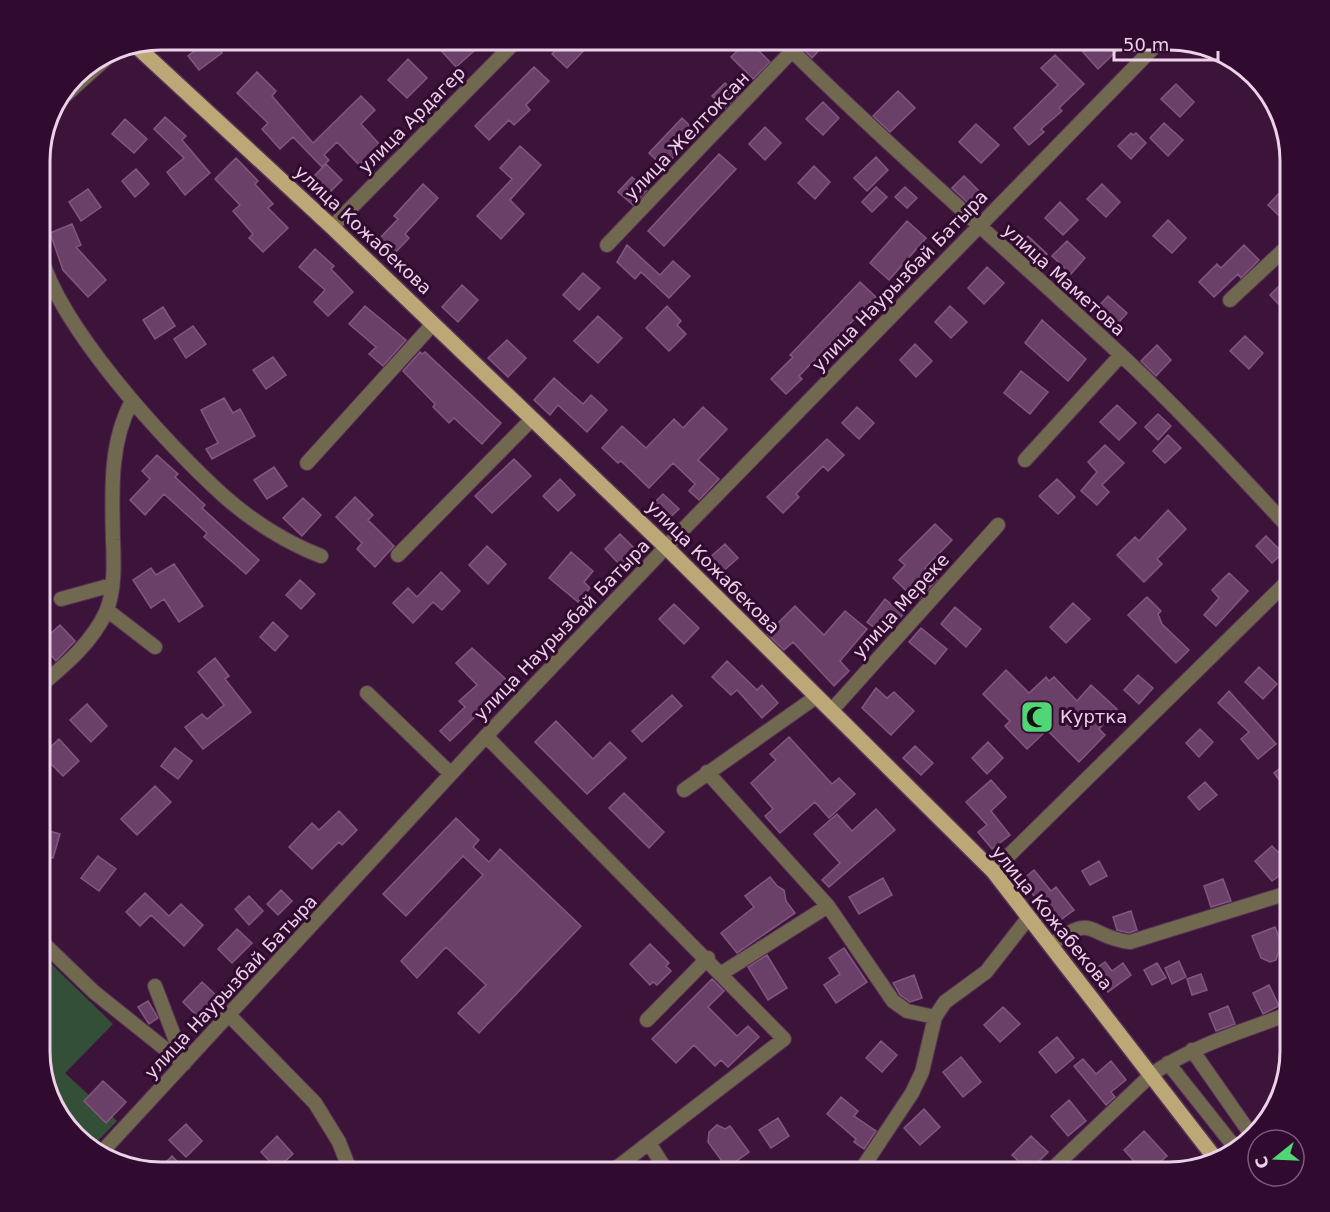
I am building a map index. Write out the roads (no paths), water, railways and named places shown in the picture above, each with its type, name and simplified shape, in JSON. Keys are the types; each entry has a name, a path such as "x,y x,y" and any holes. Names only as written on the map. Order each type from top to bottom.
{"main road":[{"name":"улица Кожабекова","path":"142,52 332,227 666,547 993,871 1212,1154"}],"street":[{"name":"улица Ардагер","path":"332,227 507,50"},
{"name":"улица Наурызбай Батыра","path":"106,1148 486,736 666,547 1151,50"},
{"name":"улица Маметова","path":"792,51 978,227 1121,355 1198,430 1280,518"},
{"name":"улица Желтоксан","path":"607,245 792,51"},
{"path":"1230,300 1280,253"},
{"path":"50,280 66,310 132,401 225,498 294,546 321,556"},
{"path":"307,463 433,324"},
{"path":"1025,460 1121,355"},
{"path":"50,677 80,651 96,631 107,610 112,585 115,449 123,417 132,401"},
{"path":"398,555 532,418"},
{"name":"улица Мереке","path":"831,711 998,525"},
{"path":"61,599 112,585"},
{"path":"993,871 1280,589"},
{"path":"107,610 155,648"},
{"path":"367,693 451,774"},
{"path":"684,790 816,697"},
{"path":"486,736 708,958 784,1039 624,1162"},
{"path":"707,772 828,906 893,1001 907,1011 935,1017"},
{"path":"1051,945 1071,930 1082,926 1117,940 1130,942 1280,895"},
{"path":"722,973 828,906"},
{"path":"866,1162 912,1093 922,1072 935,1017 945,1002 986,972 1029,917"},
{"path":"50,950 94,992 184,1064"},
{"path":"647,1020 708,958"},
{"path":"154,986 184,1064"},
{"path":"229,1015 315,1103 339,1142 347,1162"},
{"path":"1060,1162 1152,1074 1168,1063 1192,1050 1280,1017"},
{"path":"1192,1050 1250,1128"},
{"path":"1168,1063 1232,1143"},
{"path":"649,1143 661,1162"}],"place":[{"name":"Куртка","path":"1037,717"}]}
